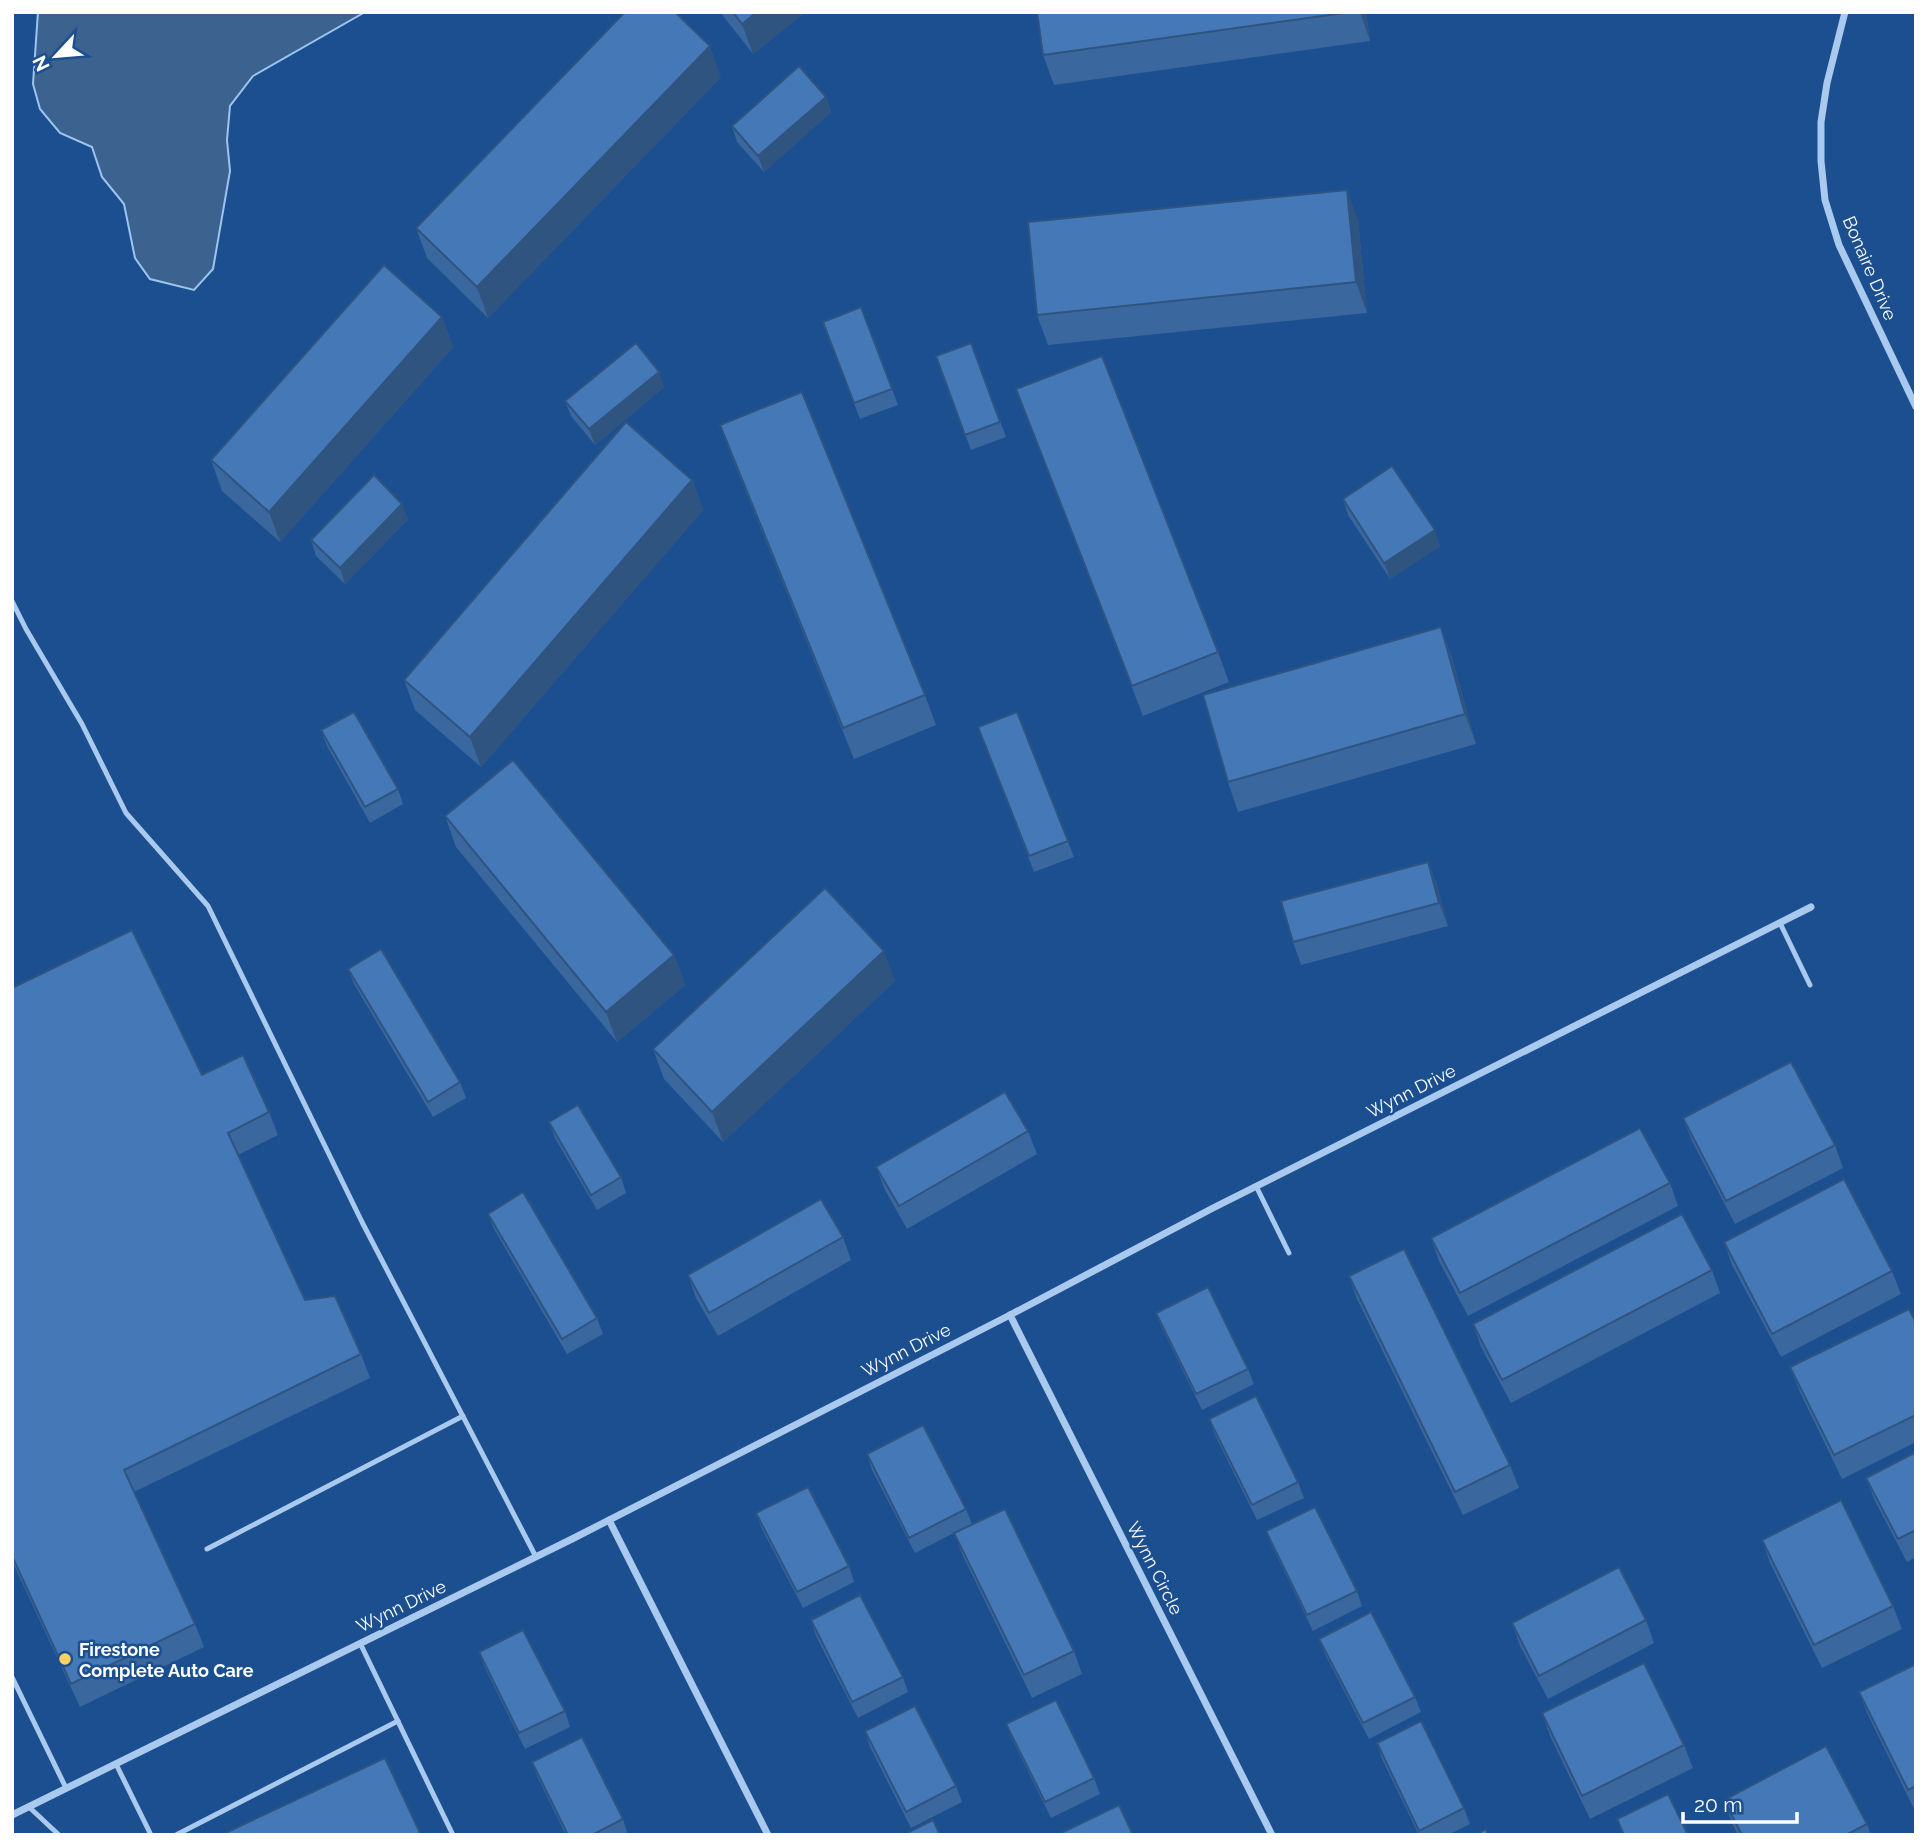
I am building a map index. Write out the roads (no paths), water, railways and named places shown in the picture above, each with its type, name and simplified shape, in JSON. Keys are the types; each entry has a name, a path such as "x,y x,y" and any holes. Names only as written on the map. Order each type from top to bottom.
{"street":[{"name":"Bonaire Drive","path":"1845,12 1827,83 1821,122 1825,200 1839,245 1916,407"},
{"name":"Wynn Drive","path":"12,1815 536,1557 1256,1186 1811,907"},
{"name":"Wynn Circle","path":"1010,1315 1272,1835"},
{"path":"609,1520 768,1835"}],"lane":[{"path":"12,601 82,724 126,813 208,906 362,1222 536,1557"},
{"path":"1780,923 1810,985"},
{"path":"1256,1186 1289,1253"},
{"path":"208,1549 463,1416"},
{"path":"360,1643 453,1835"},
{"path":"12,1677 66,1788"},
{"path":"176,1835 398,1721"},
{"path":"116,1763 151,1835"},
{"path":"29,1807 59,1835"}],"water":[{"path":"38,12 365,12 253,76 230,106 227,140 230,171 213,269 194,290 150,279 135,258 124,204 102,177 92,147 60,133 40,109 33,84"}],"place":[{"name":"Firestone Complete Auto Care","path":"65,1659"}]}
